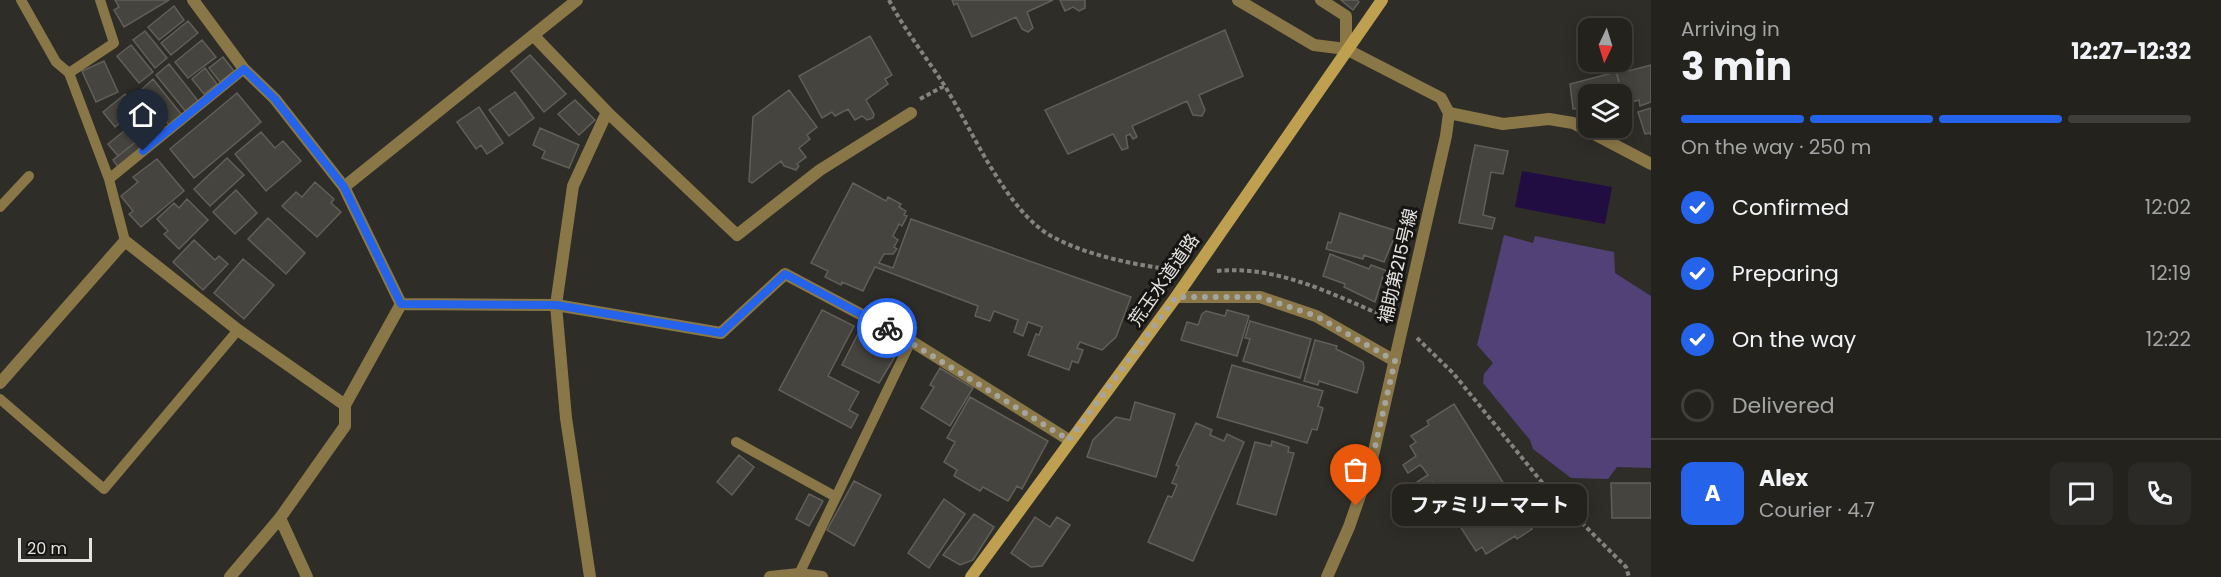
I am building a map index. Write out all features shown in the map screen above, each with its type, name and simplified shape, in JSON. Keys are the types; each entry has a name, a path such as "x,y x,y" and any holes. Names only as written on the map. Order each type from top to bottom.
{"main road":[{"name":"荒玉水道道路","path":"971,577 1069,440 1176,297 1382,0"}],"street":[{"path":"193,0 244,69 275,99 344,187 401,304"},
{"path":"344,187 577,0"},
{"path":"1238,0 1314,45 1346,49 1442,98 1449,113 1503,123 1550,119 1573,123 1631,156 1651,164"},
{"path":"1321,0 1346,16 1346,49"},
{"path":"533,35 607,112 738,235 820,170 911,113"},
{"path":"590,577 566,418 556,305 573,186 607,112"},
{"name":"補助第215号線","path":"1327,577 1349,527 1371,464 1446,136 1449,113"},
{"path":"1,380 124,242 238,330 345,405"},
{"path":"401,304 556,305 721,333 785,274 911,341 1069,440"},
{"path":"1176,297 1260,297 1316,316 1395,361"},
{"path":"230,577 280,518 345,426 345,405 401,304"},
{"path":"280,518 307,577"},
{"path":"770,577 799,574 822,577"}],"lane":[{"path":"21,0 56,62 69,73 109,179 124,242"},
{"path":"69,73 114,43 100,0"},
{"path":"109,179 244,69"},
{"path":"0,207 29,176"},
{"path":"0,399 104,489 238,330"},
{"path":"799,574 911,341"},
{"path":"736,442 836,496"}],"path":[{"path":"889,0 903,28 960,112 1010,199 1049,235 1092,254 1150,267"},
{"path":"1626,567 1629,577"}],"shaded area":[{"path":"1522,171 1612,187 1605,224 1515,207"},
{"path":"1504,235 1533,243 1535,236 1614,252 1615,273 1651,296 1651,468 1617,467 1608,479 1571,478 1533,449 1530,440 1483,383 1484,374 1493,363 1477,345"}],"building":[{"path":"115,0 169,0 124,27 114,10 119,7"},
{"path":"952,0 1053,0 1027,12 1033,28 1028,32 1022,29 1016,17 972,37 957,3 954,5"},
{"path":"1060,0 1085,0 1085,8 1079,11 1073,7 1065,11"},
{"path":"1341,0 1357,0 1359,2 1353,10"},
{"path":"174,6 184,20 159,40 148,27"},
{"path":"188,21 198,33 171,55 161,43"},
{"path":"1225,30 1243,76 1199,95 1205,110 1202,116 1193,115 1187,101 1132,126 1137,137 1133,139 1130,134 1126,136 1128,148 1122,150 1113,134 1068,154 1045,110"},
{"path":"145,31 167,58 155,68 133,40"},
{"path":"870,36 892,75 885,79 888,84 866,100 874,114 873,118 867,120 862,116 855,120 848,109 835,116 832,112 822,118 799,76"},
{"path":"202,40 216,57 188,78 175,62"},
{"path":"131,45 153,72 139,83 117,56"},
{"path":"530,55 566,94 544,112 511,71"},
{"path":"223,57 234,71 220,82 209,68"},
{"path":"104,61 118,92 96,102 82,71"},
{"path":"169,64 199,102 186,112 156,75"},
{"path":"1651,65 1651,102 1640,106 1639,100 1632,102 1632,84 1620,84 1617,74 1632,72 1632,70"},
{"path":"205,68 217,84 204,94 192,79"},
{"path":"1616,72 1619,84 1578,84 1578,108 1573,109 1570,84"},
{"path":"153,79 182,115 169,125 141,90"},
{"path":"789,90 817,127 807,135 810,139 799,148 806,157 797,164 799,166 796,170 784,166 781,161 752,183 749,181 753,117"},
{"path":"515,92 534,118 509,136 489,110"},
{"path":"237,93 261,122 194,178 170,149"},
{"path":"125,94 137,109 115,127 103,112"},
{"path":"575,100 595,120 579,135 558,114"},
{"path":"479,107 503,143 487,154 481,145 476,149 457,122"},
{"path":"1651,108 1651,135 1650,133 1645,134 1638,112"},
{"path":"146,113 156,126 118,156 108,144"},
{"path":"156,126 161,132 118,167 113,160"},
{"path":"540,128 579,145 569,168 542,158 545,151 533,145"},
{"path":"261,132 275,148 283,141 301,161 266,191 235,154"},
{"path":"1475,145 1508,151 1503,174 1491,172 1483,215 1495,218 1492,229 1459,223"},
{"path":"227,158 244,175 210,206 194,189"},
{"path":"157,159 184,191 141,227 129,214 133,211 121,196 138,182 133,177"},
{"path":"315,182 334,199 331,203 341,212 317,237 282,206 296,192 302,197"},
{"path":"853,183 886,201 888,197 901,204 899,207 906,211 904,215 907,216 902,226 899,224 893,236 898,240 894,247 897,249 893,254 884,254 879,263 893,268 911,219 1131,297 1116,337 1102,350 1080,342 1077,348 1083,350 1078,363 1072,361 1069,370 1028,355 1036,334 1039,335 1042,327 1028,322 1023,336 1014,332 1018,320 994,311 990,321 975,316 978,306 875,267 863,291 842,282 841,285 825,277 828,271 811,263"},
{"path":"236,190 257,213 235,234 213,212"},
{"path":"187,199 208,220 179,249 164,234 168,231 157,219 174,203 179,208"},
{"path":"1340,213 1397,231 1384,262 1364,255 1363,259 1326,249 1328,242 1331,243"},
{"path":"268,218 305,253 286,274 248,239"},
{"path":"194,240 215,260 219,256 228,264 203,290 173,262"},
{"path":"1330,254 1369,269 1371,265 1390,272 1388,277 1383,276 1375,302 1344,287 1345,284 1323,276"},
{"path":"243,259 274,285 244,319 214,293"},
{"path":"822,310 854,326 828,376 859,392 849,410 858,415 851,428 779,390"},
{"path":"1227,310 1249,316 1237,356 1181,340 1187,322 1198,325 1202,314 1206,311 1225,316"},
{"path":"1250,321 1311,339 1300,378 1243,361 1250,339 1245,338"},
{"path":"862,326 902,345 879,383 842,365"},
{"path":"1315,340 1337,346 1336,349 1363,362 1364,368 1357,393 1319,381 1318,385 1304,381"},
{"path":"1232,365 1323,391 1318,406 1323,408 1317,430 1312,429 1307,443 1217,417"},
{"path":"940,368 973,388 950,426 921,408 934,387 930,385"},
{"path":"970,397 1048,441 1022,489 1017,486 1008,501 983,487 980,491 954,476 957,470 944,462 955,442 947,438"},
{"path":"1135,402 1175,414 1156,477 1087,457 1093,440 1116,417 1130,420"},
{"path":"1454,404 1532,529 1517,539 1515,536 1486,554 1482,547 1476,551 1445,503 1432,511 1427,502 1441,494 1433,482 1423,490 1417,482 1428,475 1423,468 1420,465 1408,473 1403,465 1416,456 1410,446 1416,442 1411,436 1429,425 1427,421"},
{"path":"1196,423 1212,430 1210,435 1224,441 1227,434 1244,442 1193,561 1148,542 1168,496 1172,497 1177,485 1172,483 1179,466 1176,465"},
{"path":"1272,441 1289,447 1288,452 1294,453 1276,515 1237,504 1255,442 1271,446"},
{"path":"739,455 754,467 732,495 717,482"},
{"path":"854,481 881,495 854,546 827,530"},
{"path":"1611,483 1651,483 1651,518 1612,518"},
{"path":"809,494 823,501 809,526 796,519"},
{"path":"944,499 965,514 929,568 908,553"},
{"path":"974,514 994,527 973,560 960,565 943,555"},
{"path":"1035,517 1050,527 1057,517 1070,525 1042,566 1031,567 1011,553"}],"way so far":[{"path":"887,328 1069,440 1176,297 1260,297 1316,316 1395,361 1371,464 1356,506"}],"place":[{"name":"ファミリーマート","path":"1356,506"}],"route":[{"path":"143,151 244,69 275,99 344,187 401,304 556,305 721,333 785,274 887,328"}]}
